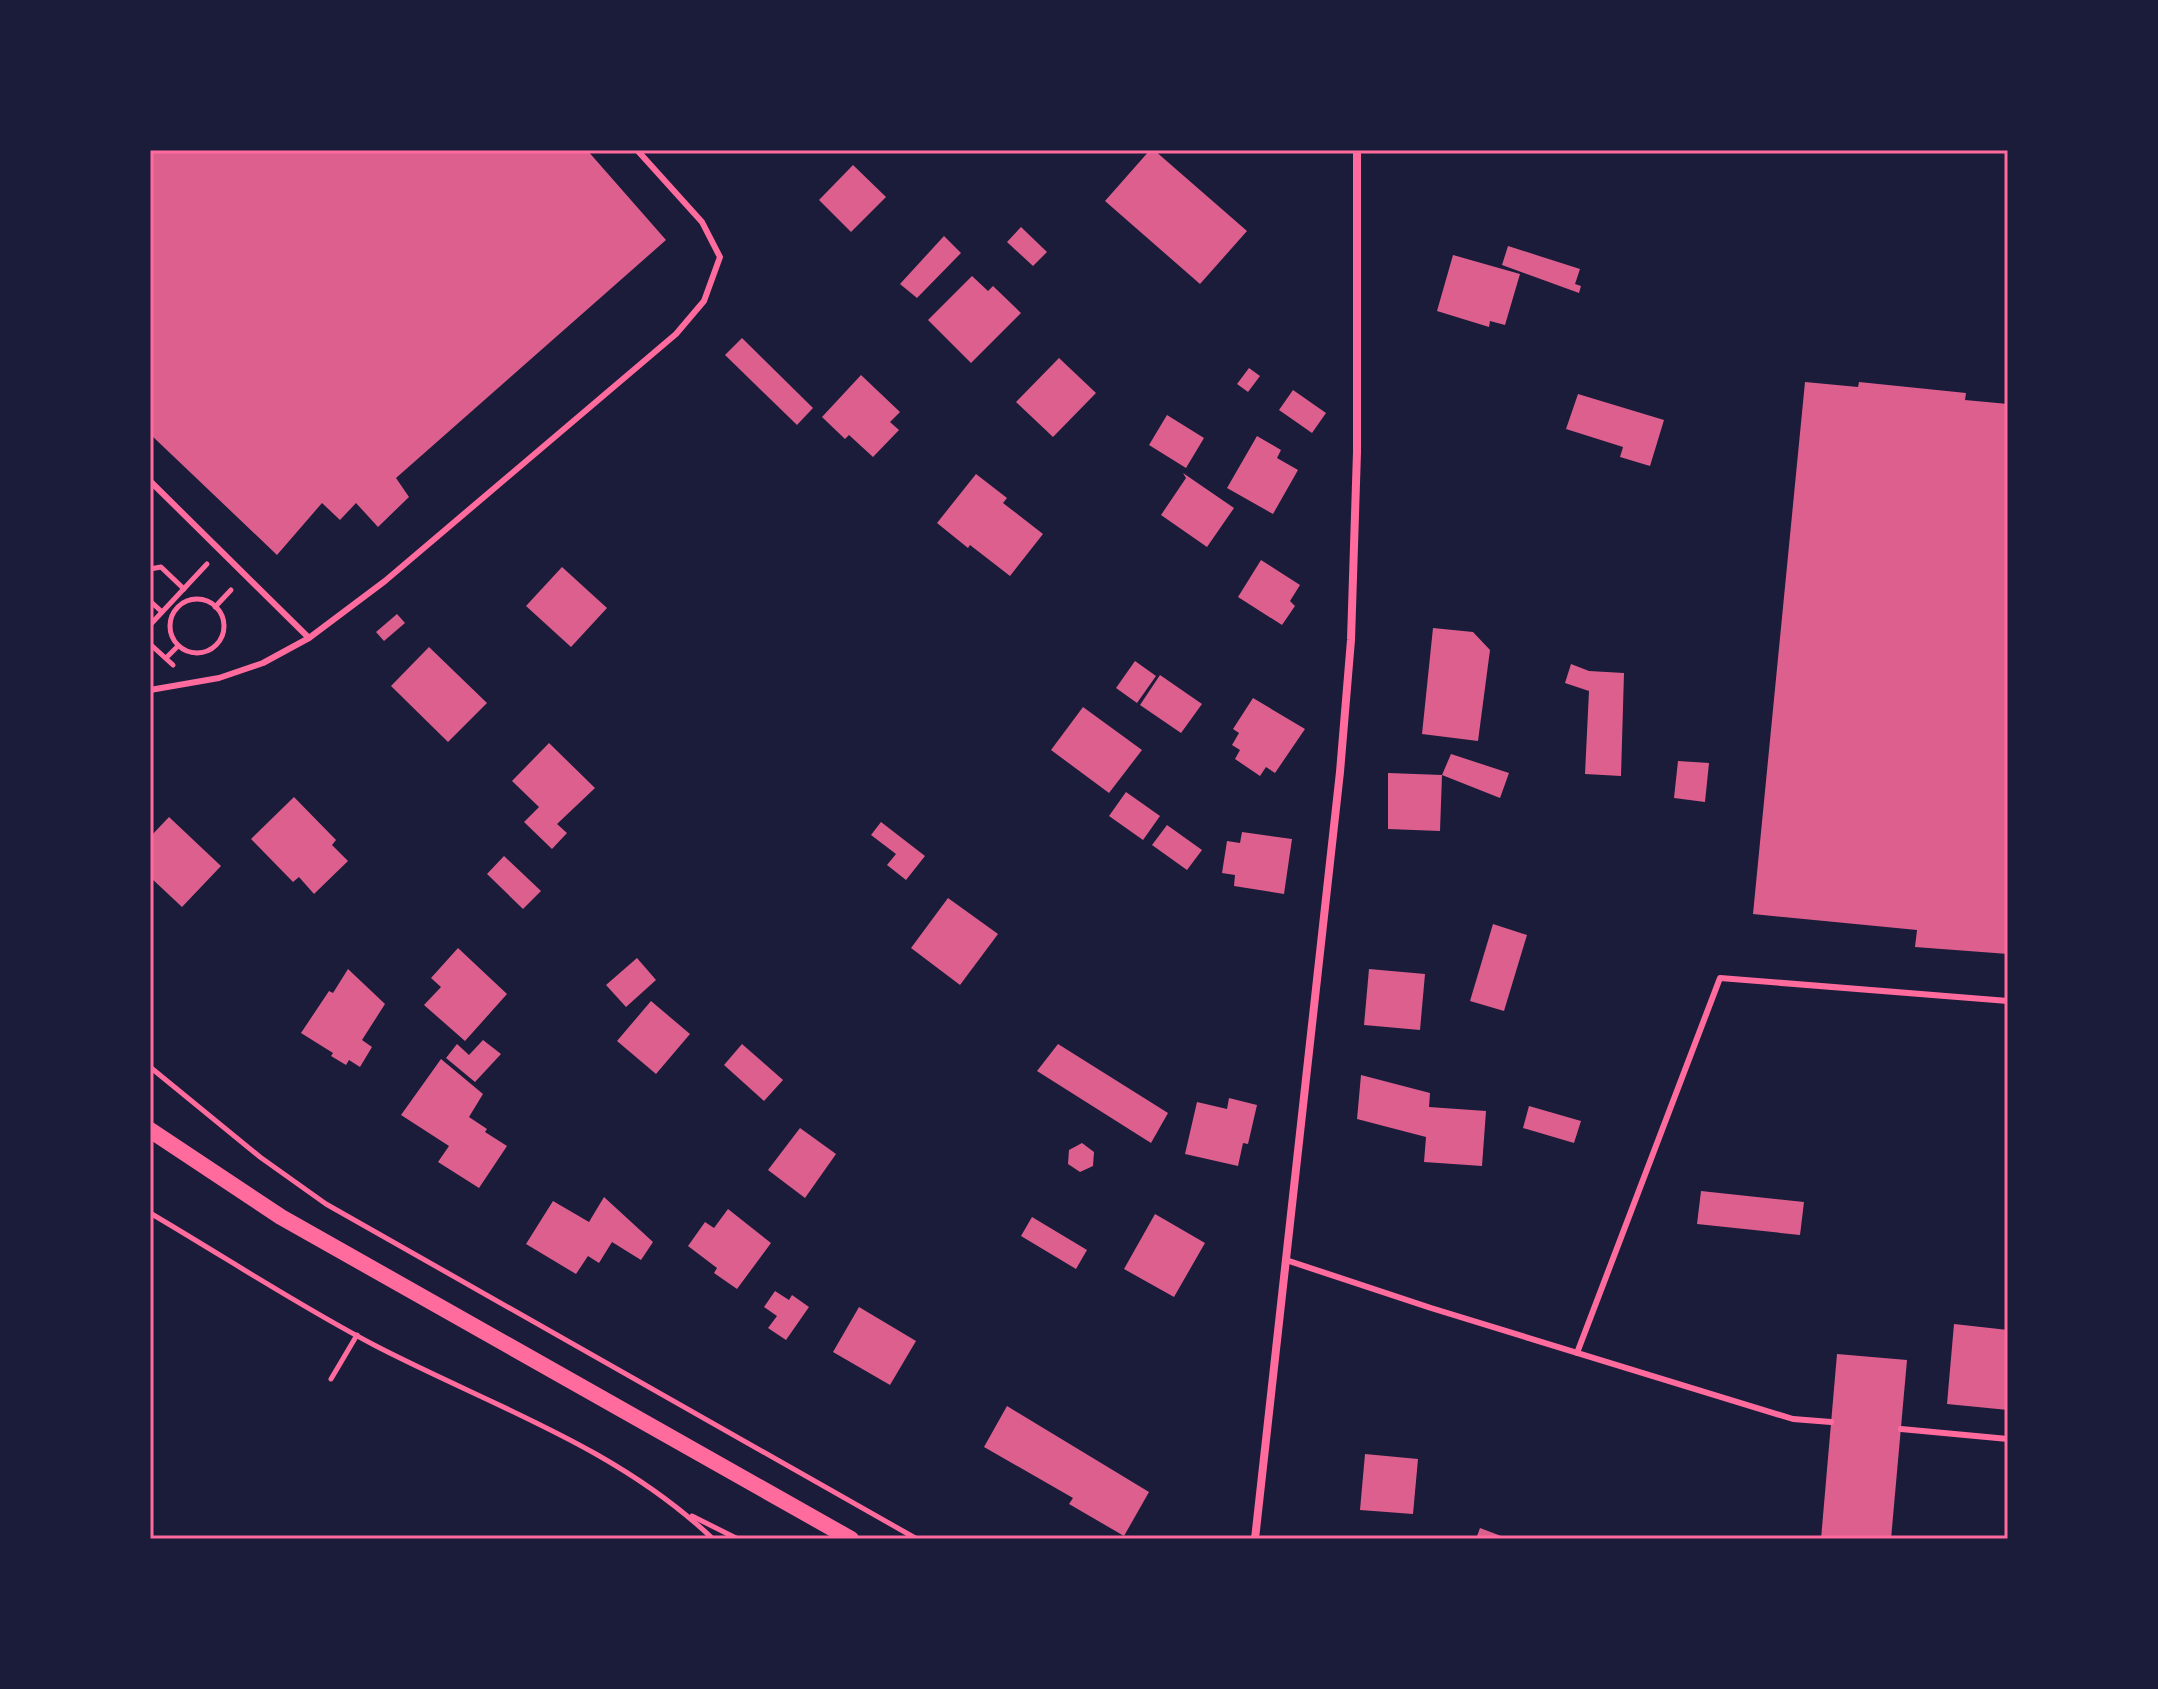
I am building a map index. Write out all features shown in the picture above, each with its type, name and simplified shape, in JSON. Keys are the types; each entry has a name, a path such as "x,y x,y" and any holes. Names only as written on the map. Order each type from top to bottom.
{"main road":[{"path":"150,1130 294,1225 851,1539"}],"street":[{"path":"1255,1539 1340,772 1351,640 1357,452 1357,150"}],"lane":[{"path":"150,690 219,678 263,663 309,638 385,581 676,334 704,301 720,257 702,222 637,150"},
{"path":"150,481 309,638"},
{"path":"1577,1353 1720,978 2008,1001"},
{"path":"1286,1260 1793,1419 1831,1422"},
{"path":"1901,1429 2008,1439"}],"path":[{"path":"150,625 221,549"},
{"path":"150,569 161,567 184,589"},
{"path":"189,600 210,603 220,613 223,628 219,642 206,651 192,652 178,646 170,631 177,607 189,600"},
{"path":"150,601 162,612"},
{"path":"172,602 177,607"},
{"path":"166,658 178,646"},
{"path":"150,1067 260,1157 326,1204 917,1539"},
{"path":"150,1213 357,1335 587,1446 687,1514 738,1539"},
{"path":"331,1379 357,1335"},
{"path":"687,1514 713,1539"}],"building":[{"path":"150,150 587,150 666,240 396,478 409,497 378,527 356,503 340,520 322,503 277,555 150,434"},
{"path":"1150,150 1154,150 1247,231 1200,284 1105,201"},
{"path":"853,165 886,197 851,232 819,200"},
{"path":"1021,227 1047,252 1033,266 1007,242"},
{"path":"944,236 961,253 917,298 900,284"},
{"path":"1508,246 1580,269 1575,284 1581,286 1579,293 1502,265"},
{"path":"1453,255 1520,274 1505,325 1490,321 1489,327 1437,311"},
{"path":"972,276 988,291 993,286 1021,313 971,363 928,320"},
{"path":"742,338 813,408 797,425 725,355"},
{"path":"1059,358 1096,393 1053,437 1016,402"},
{"path":"1249,368 1260,376 1248,392 1237,384"},
{"path":"861,375 900,412 890,422 899,430 873,457 849,435 845,439 822,417"},
{"path":"1805,382 1858,387 1859,382 1966,393 1965,400 2008,404 2008,954 1915,947 1917,930 1753,914"},
{"path":"1293,390 1326,413 1312,433 1279,410"},
{"path":"1578,394 1664,420 1650,466 1620,457 1623,447 1566,429"},
{"path":"1167,415 1204,438 1186,468 1149,445"},
{"path":"1257,436 1281,450 1277,458 1298,470 1273,514 1227,488"},
{"path":"1183,473 1234,508 1207,547 1161,515 1186,478"},
{"path":"976,474 1007,498 1003,503 1043,534 1010,576 937,523"},
{"path":"1261,560 1300,585 1290,601 1295,606 1282,625 1238,597"},
{"path":"562,567 607,608 571,647 526,606"},
{"path":"397,614 405,623 384,641 376,632"},
{"path":"1433,628 1473,632 1490,650 1478,741 1422,734"},
{"path":"429,647 487,703 448,742 391,686"},
{"path":"1135,661 1156,676 1137,703 1116,688"},
{"path":"1571,664 1589,671 1624,673 1621,776 1585,774 1589,691 1565,683"},
{"path":"1160,675 1202,704 1181,733 1140,705"},
{"path":"1253,698 1305,729 1275,773 1266,767 1260,776 1235,759 1240,750 1232,745 1239,733 1233,729"},
{"path":"1083,707 1142,750 1109,793 1051,750"},
{"path":"549,743 595,788 557,824 567,833 552,849 524,822 539,807 512,781"},
{"path":"1451,754 1509,773 1500,798 1442,775"},
{"path":"1678,761 1709,763 1705,802 1674,798"},
{"path":"1388,773 1442,775 1440,831 1388,829"},
{"path":"1126,792 1160,816 1143,840 1109,816"},
{"path":"294,797 336,840 332,845 348,861 314,894 299,877 293,882 251,839"},
{"path":"169,817 221,866 182,907 150,877 150,837"},
{"path":"881,822 925,856 906,880 887,865 896,854 871,835"},
{"path":"1167,825 1202,850 1187,870 1152,845"},
{"path":"1242,832 1292,839 1284,894 1234,886 1235,875 1222,873 1227,841 1240,843"},
{"path":"504,856 541,891 523,909 487,874"},
{"path":"948,898 998,934 960,985 911,948"},
{"path":"1493,924 1527,935 1504,1011 1470,1001"},
{"path":"458,948 507,994 465,1041 424,1005 441,987 431,978"},
{"path":"637,958 656,980 626,1007 606,985"},
{"path":"348,969 385,1004 362,1040 372,1047 360,1067 349,1060 346,1065 301,1033"},
{"path":"1369,969 1425,974 1420,1030 1364,1025"},
{"path":"651,1001 690,1034 656,1074 617,1041"},
{"path":"483,1040 501,1054 475,1082 446,1058 457,1044 469,1055"},
{"path":"742,1044 783,1080 764,1101 724,1065"},
{"path":"1058,1044 1168,1113 1151,1143 1037,1071"},
{"path":"441,1059 483,1094 469,1117 507,1146 479,1188 438,1162 449,1146 401,1115"},
{"path":"1361,1075 1430,1093 1429,1107 1486,1111 1482,1166 1424,1162 1426,1137 1357,1119"},
{"path":"1229,1098 1257,1105 1248,1144 1243,1143 1238,1166 1185,1154 1197,1102 1227,1109"},
{"path":"1529,1106 1581,1121 1574,1143 1523,1128"},
{"path":"800,1128 836,1154 805,1198 768,1170"},
{"path":"1082,1143 1094,1152 1093,1166 1080,1172 1068,1164 1069,1150"},
{"path":"1701,1191 1804,1202 1800,1235 1697,1224"},
{"path":"604,1197 653,1242 641,1260 612,1242 599,1263 588,1256 576,1274 526,1244 553,1201 589,1222"},
{"path":"728,1209 771,1243 737,1289 714,1273 717,1268 688,1246 705,1222 714,1228"},
{"path":"1155,1214 1205,1243 1174,1297 1124,1269"},
{"path":"1032,1217 1087,1250 1076,1269 1021,1236"},
{"path":"775,1291 789,1300 792,1295 809,1307 786,1340 768,1328 777,1316 764,1307"},
{"path":"859,1307 916,1341 890,1385 833,1352"},
{"path":"1954,1324 2008,1330 2008,1410 1947,1404"},
{"path":"1837,1354 1907,1360 1891,1539 1821,1539"},
{"path":"1007,1406 1149,1492 1124,1536 1069,1504 1073,1498 984,1447"},
{"path":"1365,1454 1418,1459 1413,1514 1360,1510"},
{"path":"1480,1528 1509,1539 1476,1539"}]}
